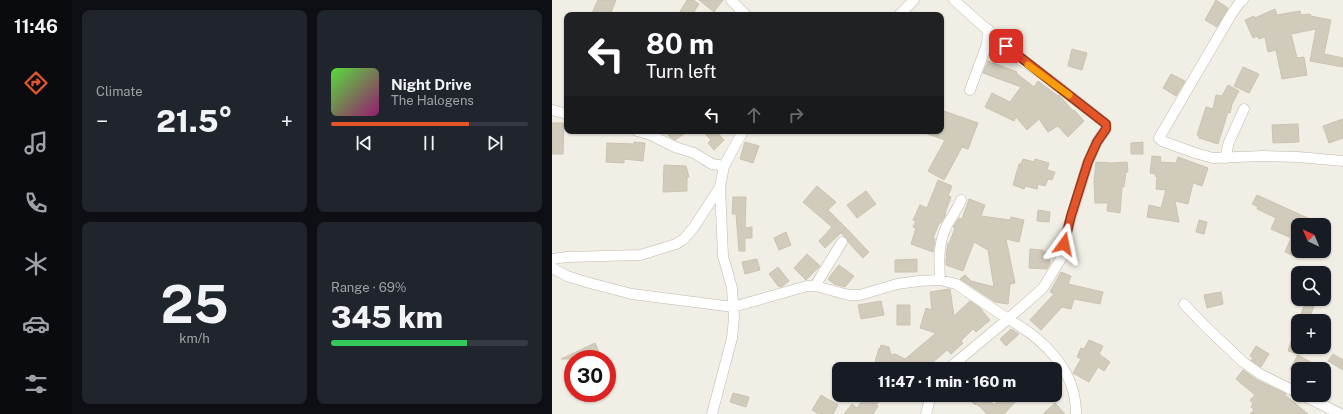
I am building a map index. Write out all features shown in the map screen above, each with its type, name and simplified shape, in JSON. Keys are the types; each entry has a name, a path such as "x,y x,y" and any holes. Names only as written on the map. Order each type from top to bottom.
{"street":[{"path":"731,0 743,12"},
{"path":"902,12 914,0"},
{"path":"954,0 1021,60 1045,76 1106,124 1106,129 1097,142 1088,162 1067,231 1062,257 1043,288 956,362"},
{"path":"1243,0 1227,20 1159,138 1162,141 1213,158 1263,156 1343,161"},
{"path":"970,90 986,44 988,29"},
{"path":"1225,158 1229,142 1244,109"},
{"path":"552,110 564,113"},
{"path":"648,134 671,146 694,153 712,164 724,166"},
{"path":"712,414 732,338 734,318 732,288 723,256 720,187 724,166 741,134"},
{"path":"552,260 567,256 640,255 676,244 694,227 720,187"},
{"path":"940,280 939,255 942,242 946,228 961,200"},
{"path":"815,286 842,242"},
{"path":"552,268 567,276 632,294 733,306 807,286 815,286 849,296 860,295 897,284 919,281 940,280 956,284 1030,332 1046,346 1061,364 1074,392 1076,413"},
{"path":"1184,304 1243,362 1260,374 1291,390"},
{"path":"926,414 929,402"},
{"path":"1316,402 1341,414"}],"building":[{"path":"598,0 616,0 611,12 592,12"},
{"path":"687,0 693,0 699,4 694,12 680,12"},
{"path":"699,0 723,0 714,12"},
{"path":"1216,0 1228,8 1217,27 1205,20"},
{"path":"1275,9 1277,15 1300,11 1301,15 1310,14 1311,16 1331,20 1324,54 1343,58 1343,67 1310,61 1316,29 1291,34 1297,58 1304,57 1307,75 1282,79 1276,50 1268,52 1265,37 1259,39 1257,36 1253,38 1245,20 1254,16 1255,18"},
{"path":"1072,49 1087,53 1082,70 1068,66"},
{"path":"988,61 1017,72 1016,73 1034,87 1038,81 1058,96 1059,95 1084,121 1068,137 1058,126 1048,132 1039,119 1027,130 1016,117 1014,121 985,107 992,93 1010,102 1021,87 983,73"},
{"path":"1243,67 1259,74 1249,93 1234,86"},
{"path":"1171,74 1185,81 1176,96 1163,88"},
{"path":"1228,85 1239,91 1232,104 1230,113 1228,112 1218,144 1199,138 1197,135 1206,107 1213,109 1216,95 1222,96"},
{"path":"944,111 978,123 968,149 962,147 944,180 928,171 945,140 928,134 944,134"},
{"path":"1343,119 1343,138 1329,143 1323,126"},
{"path":"552,123 564,123 563,154 552,154"},
{"path":"1298,124 1299,142 1273,143 1272,125"},
{"path":"668,134 684,134 675,140"},
{"path":"705,134 719,134 724,140 714,150 708,143 711,140"},
{"path":"634,142 645,143 643,161 624,159 624,163 606,162 607,143 634,144"},
{"path":"745,142 759,146 753,163 740,159"},
{"path":"1143,142 1143,154 1131,154 1131,143"},
{"path":"1152,156 1161,157 1160,162 1176,163 1178,157 1208,168 1202,186 1193,183 1188,204 1175,201 1179,222 1147,217 1149,205 1161,208 1166,190 1156,189 1156,174 1150,173"},
{"path":"1023,159 1034,162 1035,159 1049,163 1047,170 1055,172 1052,180 1048,179 1045,186 1038,184 1037,189 1025,186 1024,189 1013,185 1019,164 1021,164"},
{"path":"1096,162 1127,162 1128,172 1126,172 1124,187 1122,187 1120,213 1107,211 1108,203 1095,203 1094,182"},
{"path":"664,165 686,166 689,177 687,177 687,191 663,192"},
{"path":"938,180 952,186 948,196 951,197 945,213 946,214 941,223 939,223 933,238 935,239 933,252 911,244 916,228 913,227 916,221 913,220 920,205 927,208"},
{"path":"817,186 836,202 828,210 846,228 825,248 819,241 832,227 803,202"},
{"path":"866,191 876,204 857,218 847,205"},
{"path":"1257,195 1308,218 1291,218 1291,238 1271,229 1276,218 1257,209 1258,207 1252,204"},
{"path":"733,197 746,197 745,228 752,227 752,238 745,238 745,251 739,251 736,214 732,214"},
{"path":"969,199 985,205 981,216 1010,220 1011,217 1024,220 1019,242 1006,239 1015,283 1010,284 1008,304 995,302 960,279 965,275 971,281 994,287 988,250 974,242 963,271 946,265 946,258 949,258 946,256 948,243 949,244 955,228 953,227 959,218 962,219"},
{"path":"1038,210 1050,212 1049,222 1037,221"},
{"path":"1199,220 1207,222 1204,234 1196,232"},
{"path":"846,228 869,252 863,258 841,233"},
{"path":"786,232 791,245 779,250 774,238"},
{"path":"1291,238 1291,255 1285,252"},
{"path":"1030,249 1043,250 1043,252 1047,252 1047,260 1050,260 1050,264 1047,269 1029,268"},
{"path":"807,254 820,266 806,280 794,268"},
{"path":"757,259 760,270 745,274 742,262"},
{"path":"917,259 917,272 895,272 895,260"},
{"path":"839,265 854,276 845,287 834,284 828,279"},
{"path":"778,267 789,281 783,286 779,287 769,274"},
{"path":"1061,272 1071,276 1068,284 1103,292 1100,304 1074,299 1071,309 1062,307 1041,330 1030,320 1054,294 1050,292"},
{"path":"950,289 954,316 970,301 980,308 990,320 976,332 973,329 961,341 963,343 951,354 947,350 933,362 875,362 881,345 889,347 891,355 895,354 905,359 910,355 910,358 911,354 936,333 920,328 926,308 932,310 930,292"},
{"path":"1221,292 1223,304 1207,308 1204,295"},
{"path":"881,301 884,315 861,319 858,305"},
{"path":"897,305 910,305 910,325 897,325"},
{"path":"1304,306 1314,306 1311,314 1301,314"},
{"path":"1011,329 1019,334 1006,346 1000,339"},
{"path":"1089,340 1103,346 1099,354 1110,362 1104,371 1098,367 1089,382 1073,373 1081,359 1077,357 1081,348 1084,349"},
{"path":"1291,342 1291,352 1288,351"},
{"path":"595,343 598,350 580,350"},
{"path":"1256,346 1269,354 1261,367 1251,360 1253,358 1250,356"},
{"path":"1333,354 1343,360 1343,370 1331,362 1328,361"},
{"path":"1298,355 1310,362 1294,362"},
{"path":"1243,370 1257,380 1286,394 1285,395 1291,400 1291,402 1293,402 1308,414 1250,414 1254,410 1251,407 1253,404 1250,400 1255,395 1236,379"},
{"path":"733,393 749,397 746,407 730,402"},
{"path":"821,395 838,405 833,414 819,414 812,410"},
{"path":"861,402 878,402 876,405 878,406 873,414 844,414 852,404 857,408"},
{"path":"972,402 991,402 994,405 997,402 1015,402 1004,414 986,414 979,406 976,404 975,405"},
{"path":"1055,403 1065,414 1043,414"}],"slow traffic":[{"path":"1028,65 1069,95"}],"route":[{"path":"1006,46 1021,60 1045,76 1106,124 1106,129 1097,142 1088,162 1064,244"}]}
